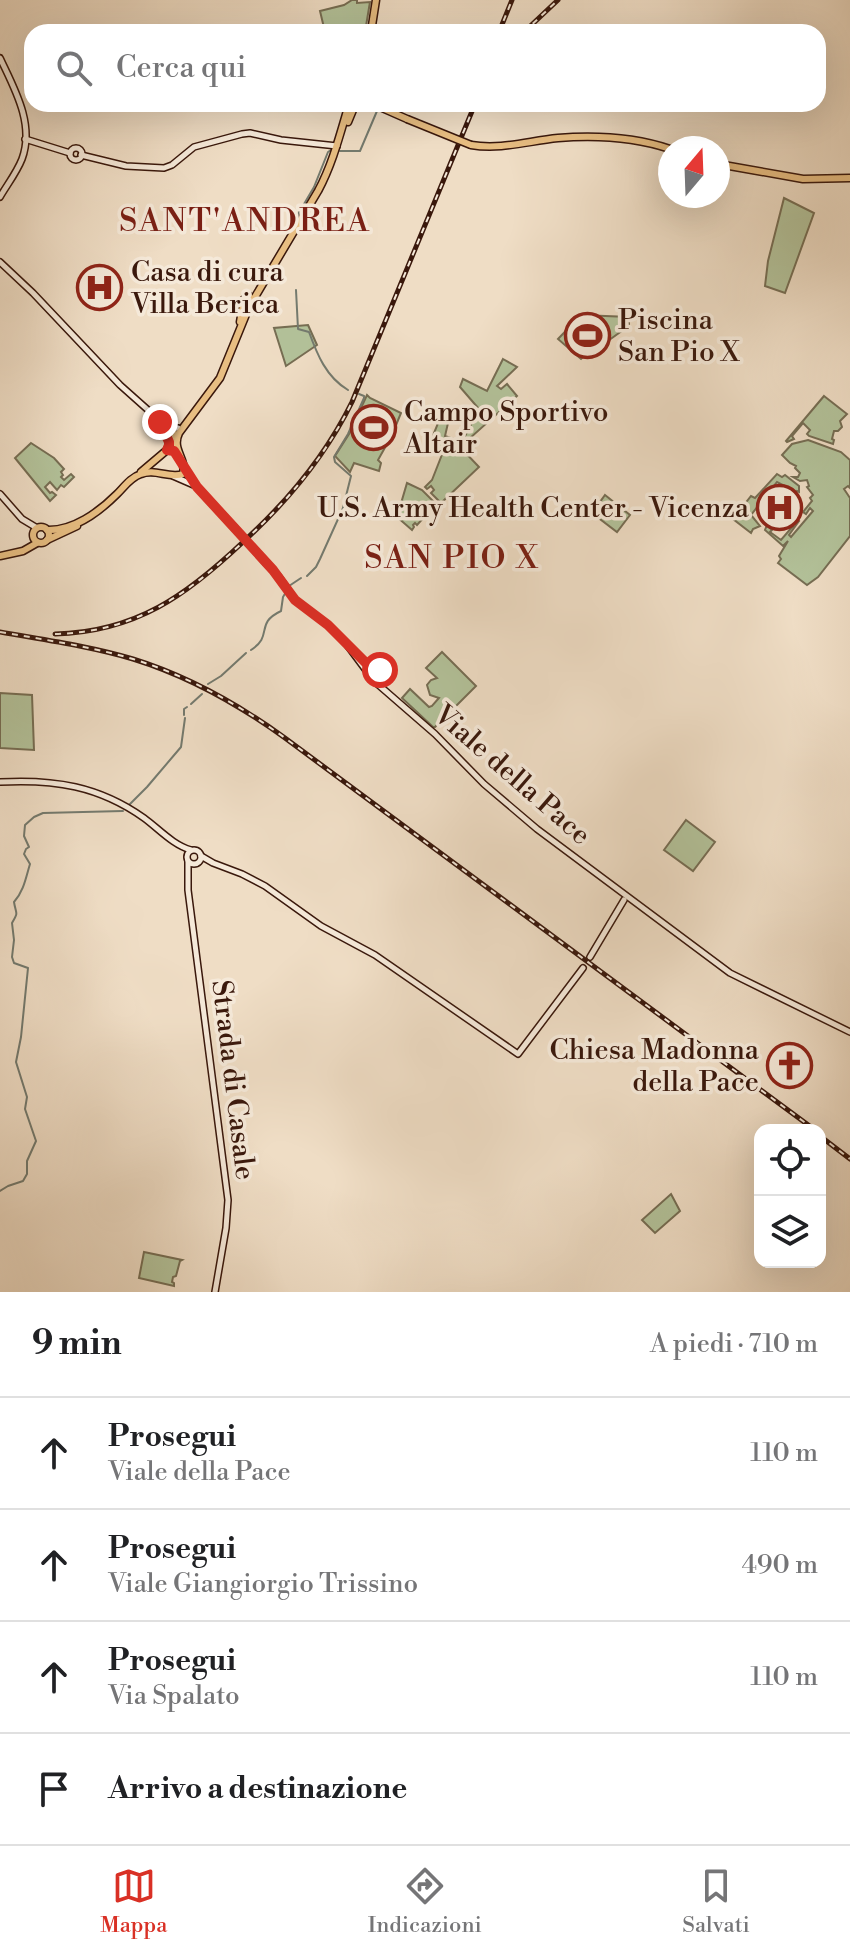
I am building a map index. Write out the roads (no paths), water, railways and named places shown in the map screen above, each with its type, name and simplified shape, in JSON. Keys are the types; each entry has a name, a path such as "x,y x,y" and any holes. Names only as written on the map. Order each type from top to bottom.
{"main road":[{"path":"372,24 376,0"},
{"path":"35,541 42,544 94,518 135,476 152,468 212,390 220,378 249,302 318,191 353,112"},
{"path":"392,112 471,145 501,147 556,138 603,137 658,145"},
{"path":"730,166 803,179 850,176"},
{"path":"152,468 173,476 182,475 184,465 177,448 177,432"},
{"path":"168,448 184,465"},
{"path":"35,541 33,534 37,528 60,529 91,516 115,496"},
{"path":"47,530 47,540"},
{"path":"0,556 23,551 35,541"}],"street":[{"path":"0,58 20,101 25,139 23,157 0,197"},
{"path":"25,139 70,153 77,148 81,150 81,155 120,164 164,168 194,147 242,134 338,145"},
{"path":"0,262 120,385 160,422 177,432"},
{"path":"160,422 168,448"},
{"path":"184,465 197,487"},
{"path":"173,476 197,487"},
{"name":"Viale della Pace","path":"197,487 273,570 295,600 328,625 367,664 374,681 435,734 501,799 628,900 730,973 850,1032"},
{"path":"0,494 22,519 37,528"},
{"path":"0,782 50,782 87,790 130,809 181,846 197,863 213,863"},
{"path":"189,856 197,850 213,863 242,874 278,894 321,926 375,955 518,1054 583,968"},
{"name":"Strada di Casale","path":"189,856 190,908 228,1200 215,1292"},
{"path":"189,872 201,856"},
{"path":"590,957 628,900"}],"waterway":[{"path":"340,151 360,151 377,112"},
{"path":"287,233 331,150"},
{"path":"296,290 298,329 309,332 328,372 348,390"},
{"path":"307,576 316,567 343,508 351,476 335,462 334,457 364,398 359,394"},
{"path":"289,586 301,578"},
{"path":"251,650 262,639 268,620 281,611 286,592"},
{"path":"208,684 246,653"},
{"path":"191,704 202,694"},
{"path":"184,715 187,707"},
{"path":"130,804 181,747 185,718"},
{"path":"0,1191 23,1181 36,1141 25,1109 27,1097 16,1062 28,968 14,963 12,957 12,923 16,916 14,902 30,864 24,854 29,847 24,836 25,825 43,813 123,811"}],"railway":[{"path":"502,24 512,0"},
{"path":"532,24 558,0"},
{"path":"55,634 111,626 135,618 180,594 243,542 304,477 330,441 352,402 472,112"},
{"path":"0,632 133,659 212,692 249,714 807,1124"},
{"path":"826,1141 850,1159"}],"place":[{"name":"Casa di cura Villa Berica","path":"100,288"},
{"name":"Piscina San Pio X","path":"587,336"},
{"name":"Campo Sportivo Altair","path":"373,428"},
{"name":"U.S. Army Health Center - Vicenza","path":"780,508"},
{"name":"Chiesa Madonna della Pace","path":"790,1066"}],"district":[{"name":"SANT'ANDREA","path":"245,221"},
{"name":"SAN PIO X","path":"452,558"}]}
